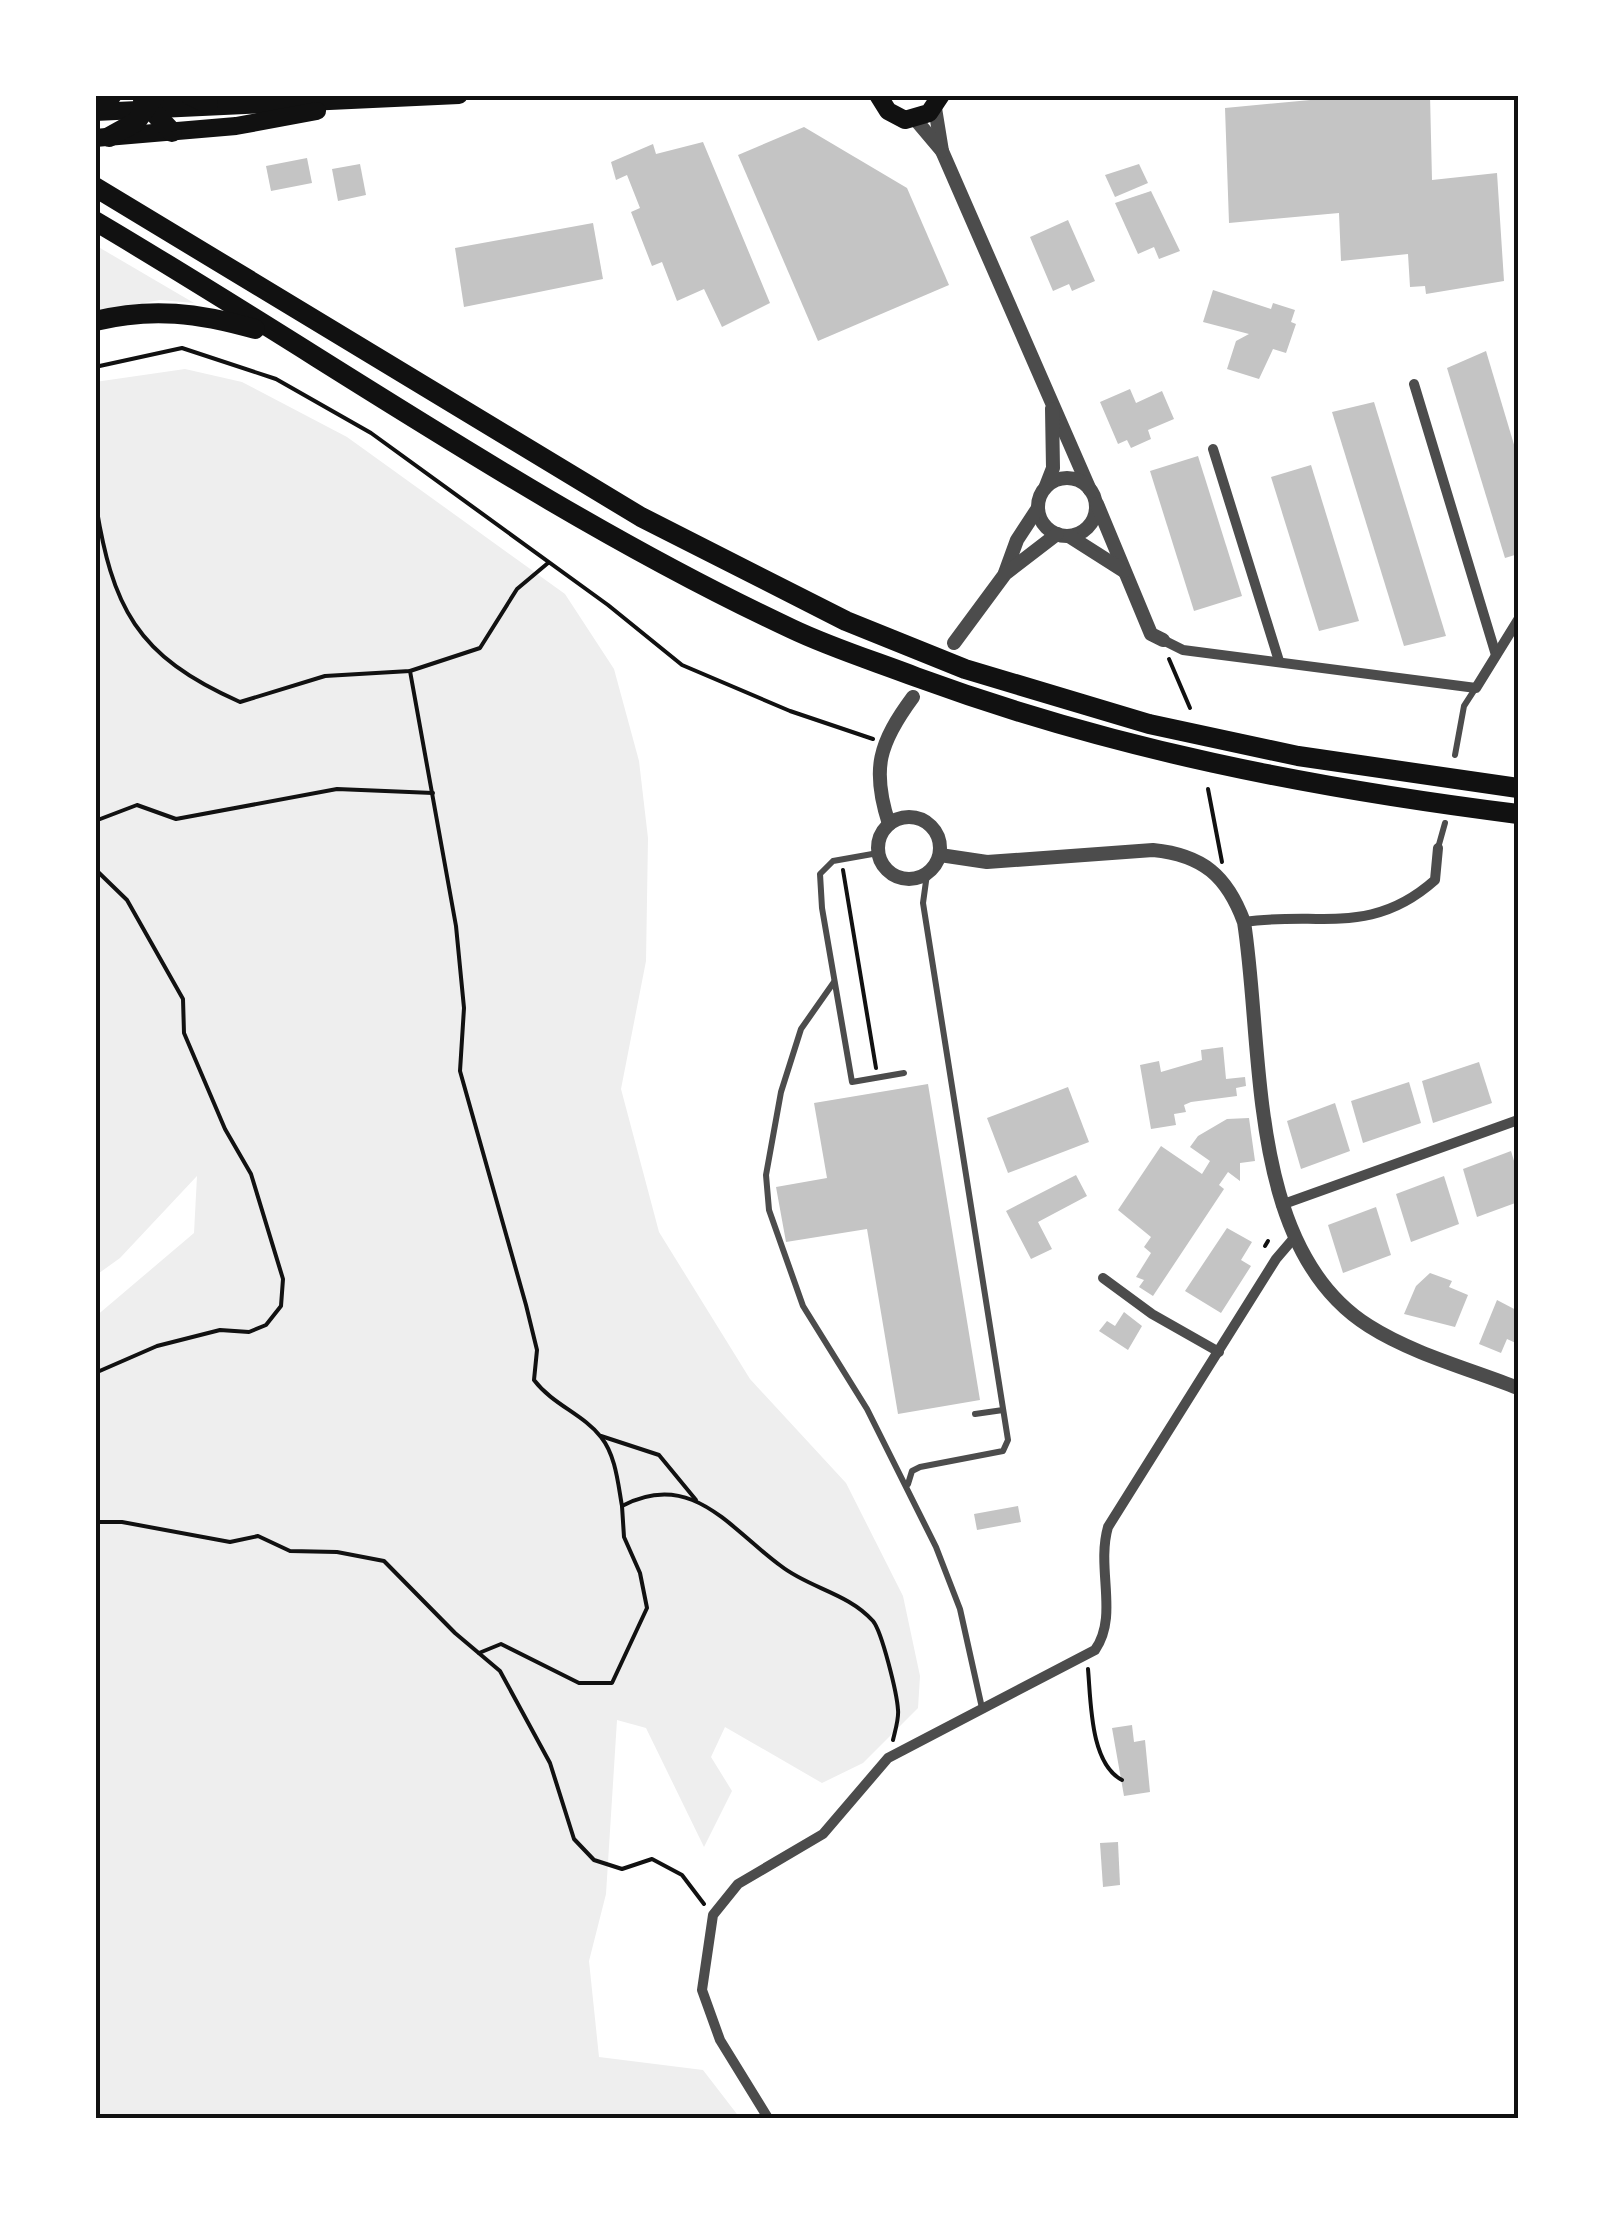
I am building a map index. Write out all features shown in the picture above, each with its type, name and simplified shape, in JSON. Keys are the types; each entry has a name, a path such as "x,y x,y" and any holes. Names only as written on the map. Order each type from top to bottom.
{"highway":[{"path":"95,111 112,95"},
{"path":"102,138 148,100 172,132"},
{"path":"95,187 640,517 784,592 877,634 1055,698 1186,733 1375,769 1518,788"},
{"path":"95,221 624,541 793,630 1047,722 1196,762 1346,791 1518,814"},
{"path":"95,321 172,311 278,335"}],"main road":[{"path":"102,138 236,126 356,103 459,95"},
{"path":"878,95 896,117 915,120 938,101"},
{"path":"95,111 148,100 356,103"}],"street":[{"path":"938,101 942,151"},
{"path":"915,120 942,151 1150,634 1184,650 1476,688 1518,620"},
{"path":"1414,384 1496,655"},
{"path":"954,643 1005,574 1017,540 1038,508 1053,468 1052,403"},
{"path":"1212,449 1279,661"},
{"path":"1005,574 1063,535 1090,525 1093,496 1083,483 1063,478 1046,488"},
{"path":"1038,508 1047,528 1125,572"},
{"path":"889,824 878,792 878,759 913,698"},
{"path":"906,817 925,821 938,836 940,855 927,874 907,880 881,863 878,853 882,832 889,824 906,817"},
{"path":"1244,922 1339,921 1379,915 1414,899 1435,880 1438,848"},
{"path":"940,855 987,862 1153,850 1176,852 1220,874 1234,894 1244,922 1281,1206 1313,1274 1370,1327 1518,1388"},
{"path":"1281,1206 1518,1120"},
{"path":"768,2118 720,2040 702,1990 712,1916 738,1884 823,1834 888,1758 1089,1654 1105,1636 1102,1550 1108,1527 1294,1238"},
{"path":"1102,1278 1152,1314 1220,1352"}],"lane":[{"path":"1455,755 1464,706 1476,688"},
{"path":"1438,848 1444,824"},
{"path":"878,853 841,859 820,874 852,1082 904,1072"},
{"path":"908,1486 912,1470 920,1466 1003,1452 1008,1440 923,903 927,874"},
{"path":"834,982 801,1029 781,1092 766,1175 769,1210 803,1306 867,1408 908,1486 954,1589 984,1711"},
{"path":"976,1414 1003,1410"}],"path":[{"path":"95,367 182,348 276,379 371,432 682,665 790,711 886,743"},
{"path":"95,499 104,559 133,625 186,678 240,702 324,676 410,671 480,648 517,590 548,563"},
{"path":"1163,640 1190,708"},
{"path":"410,671 456,926 464,1008 460,1072 537,1350 534,1380 550,1401 601,1436 660,1455 698,1504"},
{"path":"95,821 137,805 176,819 336,788 433,793"},
{"path":"1208,789 1224,855 1220,874"},
{"path":"841,859 878,1077"},
{"path":"95,869 127,900 184,999 184,1033 225,1128 251,1174 283,1278 282,1306 266,1325 250,1332 220,1330 157,1346 95,1373"},
{"path":"478,1654 502,1644 579,1683 612,1683 647,1608 640,1573 624,1538 613,1460 601,1436"},
{"path":"622,1506 644,1495 678,1494 722,1515 782,1568 838,1594 875,1623 898,1710 888,1758"},
{"path":"95,1522 122,1522 230,1542 258,1536 290,1551 337,1552 384,1561 500,1671 550,1764 574,1839 594,1860 622,1869 652,1859 682,1874 712,1916"},
{"path":"1089,1654 1092,1706 1102,1755 1108,1769 1122,1780"}],"shaded area":[{"path":"95,245 194,303 160,300 95,312"},
{"path":"185,369 242,382 347,437 565,594 614,669 639,761 648,838 646,961 621,1089 659,1232 750,1379 846,1483 903,1596 920,1676 918,1708 863,1763 822,1783 725,1727 711,1757 732,1791 704,1847 646,1728 617,1720 606,1894 589,1961 599,2057 703,2070 740,2118 95,2118 95,1317 194,1233 197,1176 120,1258 95,1276 95,382"}],"building":[{"path":"1364,95 1430,95 1432,180 1497,173 1504,281 1426,294 1425,286 1410,287 1408,254 1341,261 1339,213 1229,223 1225,108"},
{"path":"804,127 907,188 949,285 818,341 738,155"},
{"path":"703,142 770,303 722,327 704,289 677,301 662,262 652,266 631,212 640,208 627,175 616,180 611,162 653,144 656,154"},
{"path":"307,158 312,183 271,191 266,166"},
{"path":"360,164 366,195 338,201 332,169"},
{"path":"1139,164 1148,183 1115,197 1105,175"},
{"path":"1151,191 1180,251 1159,259 1154,247 1138,254 1115,203"},
{"path":"1068,220 1095,281 1072,291 1069,284 1053,291 1030,237"},
{"path":"593,223 603,279 464,307 455,248"},
{"path":"1213,290 1271,309 1273,303 1295,310 1291,322 1296,324 1286,353 1273,349 1259,379 1227,369 1236,341 1249,334 1203,322"},
{"path":"1486,351 1518,458 1518,554 1505,558 1447,368"},
{"path":"1130,389 1136,403 1162,391 1174,419 1148,430 1151,439 1131,448 1127,440 1118,444 1100,402"},
{"path":"1374,402 1446,636 1404,646 1332,412"},
{"path":"1198,456 1242,596 1194,611 1150,471"},
{"path":"1311,465 1359,621 1319,631 1271,477"},
{"path":"1223,1047 1226,1079 1245,1077 1246,1086 1236,1088 1237,1096 1184,1105 1186,1112 1174,1114 1176,1125 1151,1129 1140,1065 1159,1061 1161,1072 1202,1060 1201,1050"},
{"path":"1479,1062 1492,1103 1433,1123 1422,1081"},
{"path":"1409,1082 1421,1123 1363,1143 1351,1101"},
{"path":"928,1084 980,1400 898,1414 867,1229 786,1242 776,1187 827,1178 814,1103"},
{"path":"1068,1087 1089,1142 1008,1173 987,1118"},
{"path":"1335,1103 1350,1151 1301,1169 1287,1121"},
{"path":"1249,1118 1255,1161 1240,1163 1240,1181 1228,1172 1219,1185 1224,1189 1153,1296 1139,1287 1144,1280 1136,1277 1151,1253 1144,1247 1151,1237 1118,1210 1161,1146 1202,1174 1210,1161 1190,1147 1198,1136 1227,1119"},
{"path":"1511,1151 1518,1174 1518,1202 1477,1217 1463,1169"},
{"path":"1076,1175 1087,1196 1038,1222 1052,1249 1031,1259 1006,1211"},
{"path":"1444,1176 1459,1224 1411,1242 1396,1194"},
{"path":"1376,1207 1391,1255 1343,1273 1328,1225"},
{"path":"1227,1228 1252,1242 1241,1260 1251,1266 1221,1313 1185,1291"},
{"path":"1430,1273 1452,1281 1449,1287 1468,1295 1455,1327 1404,1314 1416,1286"},
{"path":"1497,1300 1518,1311 1518,1344 1507,1339 1501,1353 1479,1344"},
{"path":"1124,1312 1142,1326 1128,1350 1099,1331 1107,1321 1115,1326"},
{"path":"1018,1506 1021,1522 977,1530 974,1514"},
{"path":"1132,1725 1134,1742 1145,1740 1150,1792 1124,1796 1112,1728"},
{"path":"1118,1842 1120,1885 1103,1887 1100,1843"}]}
